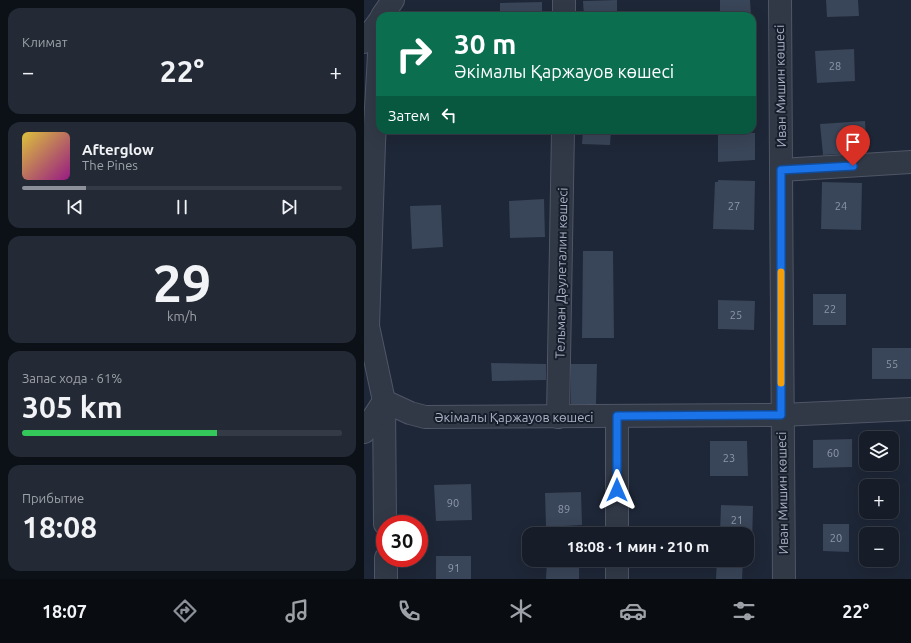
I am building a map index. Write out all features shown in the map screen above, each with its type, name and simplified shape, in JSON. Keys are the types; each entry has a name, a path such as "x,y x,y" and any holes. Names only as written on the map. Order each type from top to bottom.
{"street":[{"path":"385,12 394,0"},
{"path":"564,0 564,12"},
{"name":"Иван Мишин көшесі","path":"780,0 781,415 784,579"},
{"path":"364,42 376,26"},
{"path":"376,107 366,322 384,401 385,515"},
{"name":"Тельман Дәулеталин көшесі","path":"558,417 562,134"},
{"path":"781,170 911,162"},
{"path":"364,432 384,401"},
{"name":"Әкімалы Қаржауов көшесі","path":"384,401 410,413 425,417 781,415 911,409"},
{"path":"617,416 617,527"},
{"path":"386,567 386,579"},
{"path":"617,567 617,579"}],"building":[{"path":"617,0 617,12 584,12 583,1"},
{"path":"720,0 750,0 751,12 720,12"},
{"path":"826,0 858,0 859,16 827,17"},
{"path":"542,2 542,12 500,12 500,3"},
{"path":"854,49 855,81 817,83 815,51"},
{"path":"865,121 867,152 823,155 820,124"},
{"path":"583,134 611,134 610,145 582,144"},
{"path":"718,134 755,134 755,160 718,162"},
{"path":"718,180 755,181 754,230 713,229 715,182 718,182"},
{"path":"822,182 862,183 861,230 821,229"},
{"path":"544,199 545,237 510,238 509,201"},
{"path":"441,205 443,247 412,249 410,206"},
{"path":"583,251 613,251 614,338 582,338"},
{"path":"813,294 846,294 846,325 813,325"},
{"path":"718,300 755,301 754,330 718,329"},
{"path":"872,348 911,348 911,379 872,379"},
{"path":"491,363 546,364 546,380 492,381"},
{"path":"571,364 597,364 596,404 571,404"},
{"path":"852,439 852,467 813,468 813,440"},
{"path":"710,441 747,441 748,476 710,476"},
{"path":"471,484 472,520 436,521 434,485"},
{"path":"581,492 582,525 546,527 545,493"},
{"path":"721,505 753,506 752,527 720,527"},
{"path":"823,524 849,524 849,552 823,551"},
{"path":"436,556 471,556 471,579 436,579"},
{"path":"547,567 579,567 579,579 546,579"},
{"path":"717,567 743,567 742,579 716,579"}],"slow traffic":[{"path":"781,272 781,383"}],"route":[{"path":"617,490 617,416 781,415 781,170 853,166"}]}
